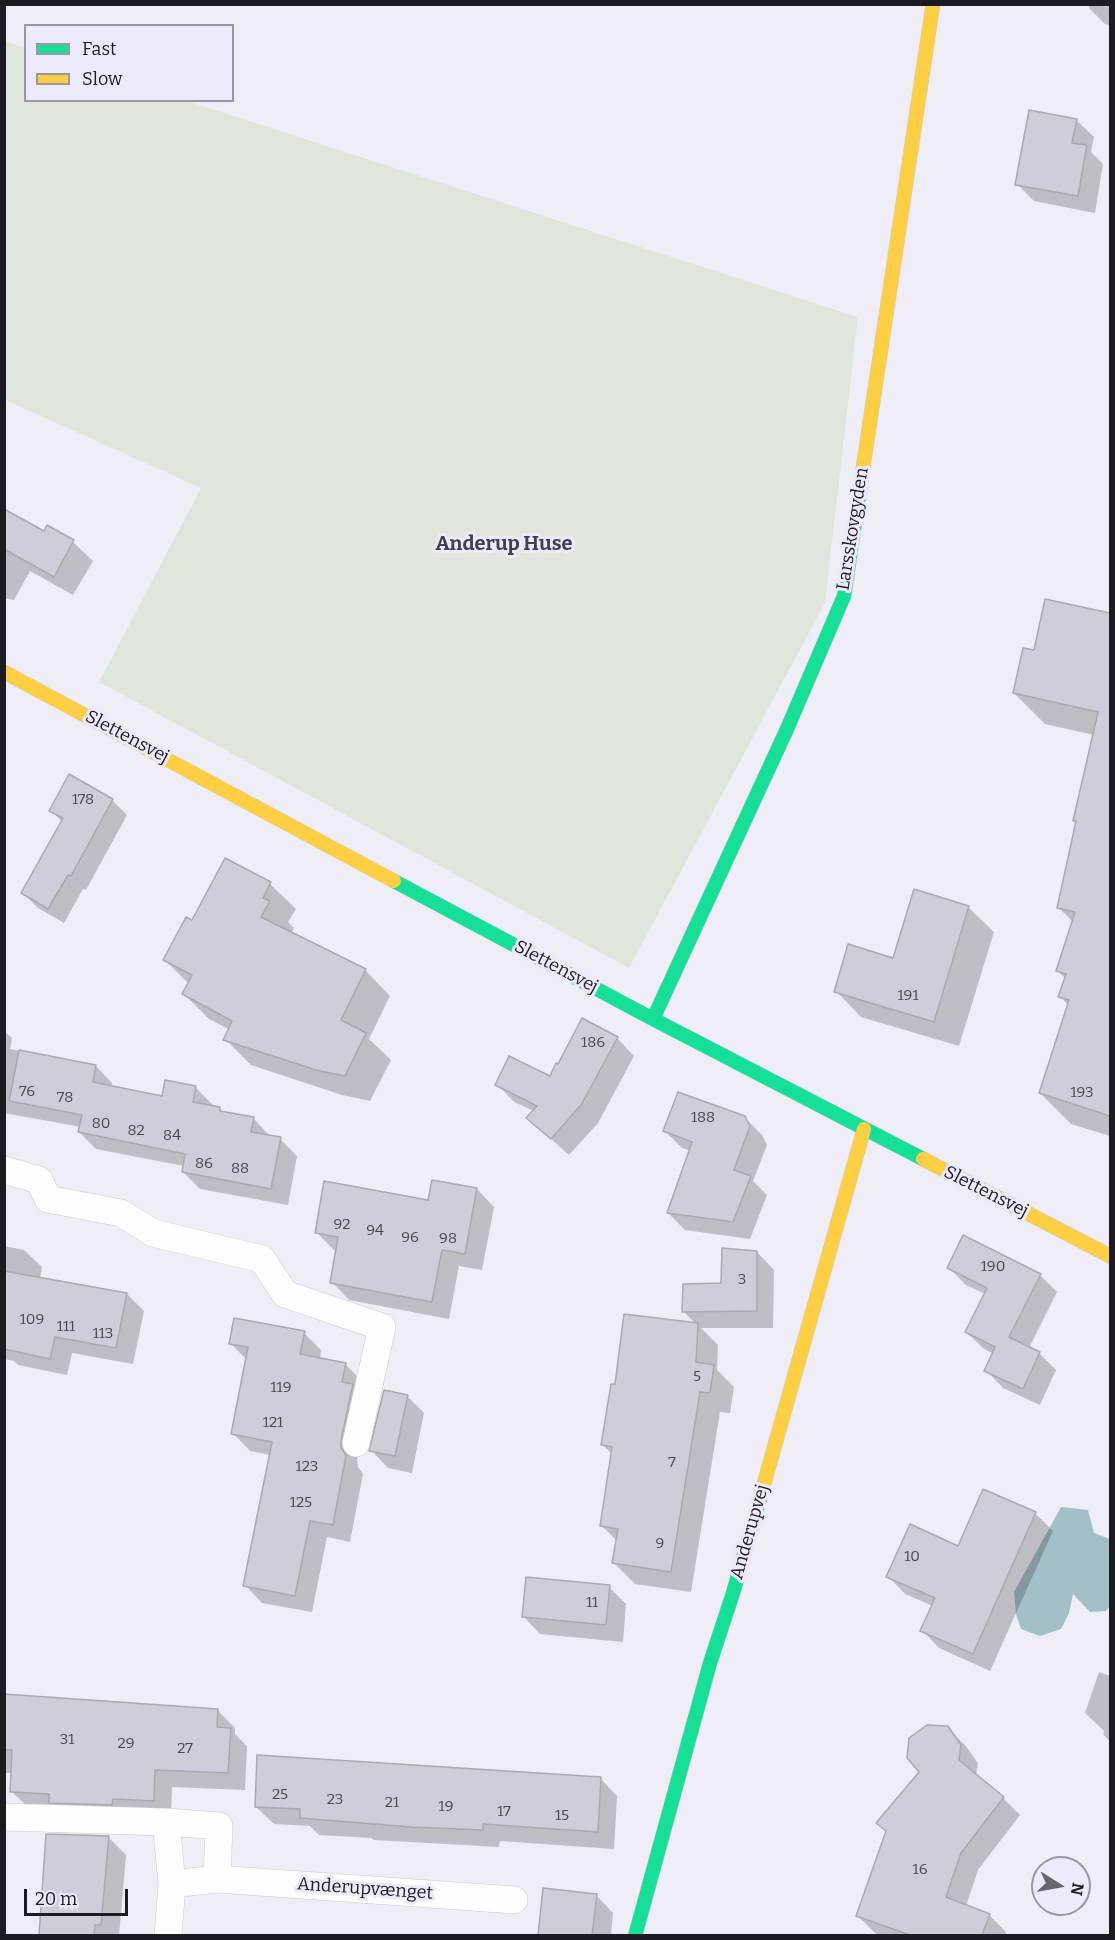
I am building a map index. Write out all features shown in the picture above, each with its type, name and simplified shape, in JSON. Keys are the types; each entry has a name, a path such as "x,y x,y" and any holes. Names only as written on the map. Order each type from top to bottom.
{"street":[{"name":"Larsskovgyden","path":"653,1019 787,729 844,596 933,4"},
{"name":"Slettensvej","path":"4,672 653,1019 1110,1256"},
{"name":"Anderupvej","path":"636,1935 710,1663 733,1593 864,1129"},
{"path":"4,1170 39,1180 48,1199 120,1213 153,1233 262,1259 285,1294 382,1327 356,1443"},
{"path":"4,1817 219,1826 217,1879"},
{"path":"166,1822 172,1884 168,1935"},
{"name":"Anderupvænget","path":"172,1884 217,1879 514,1900"}],"shaded area":[{"path":"5,41 24,48 24,102 190,102 858,317 825,603 629,968 99,682 201,488 5,400"}],"water":[{"path":"1061,1507 1088,1510 1094,1533 1110,1539 1110,1606 1106,1611 1090,1612 1073,1594 1069,1613 1061,1629 1040,1636 1021,1629 1016,1614 1014,1592"}],"building":[{"path":"1029,110 1077,119 1072,143 1087,145 1078,196 1015,185"},
{"path":"4,509 44,531 47,525 74,540 54,577 4,549"},
{"path":"1045,599 1110,613 1110,1116 1039,1093 1069,1000 1058,997 1066,974 1056,971 1075,912 1057,908 1076,821 1073,821 1098,712 1013,693 1023,648 1034,650"},
{"path":"69,774 113,799 71,876 68,875 48,909 21,893 63,818 49,811"},
{"path":"225,858 271,882 263,898 270,901 261,917 366,969 341,1020 366,1033 345,1076 316,1070 223,1040 232,1021 182,994 192,975 163,960 186,917 192,920"},
{"path":"914,889 969,906 934,1022 834,992 848,944 893,958"},
{"path":"582,1018 618,1037 581,1105 551,1139 526,1118 537,1106 495,1085 509,1056 550,1076"},
{"path":"19,1050 96,1065 93,1082 162,1096 165,1080 196,1086 193,1102 220,1107 220,1111 254,1117 251,1132 281,1137 271,1189 182,1172 185,1154 78,1132 82,1115 9,1101"},
{"path":"678,1092 745,1116 750,1126 734,1170 751,1176 733,1222 667,1213 692,1142 663,1131"},
{"path":"432,1180 477,1188 465,1254 442,1250 432,1302 330,1283 338,1237 315,1233 324,1181 428,1200"},
{"path":"963,1235 1041,1274 1009,1337 1040,1352 1023,1389 984,1371 995,1347 965,1332 987,1288 947,1268"},
{"path":"722,1248 757,1251 757,1311 682,1312 683,1284 721,1283"},
{"path":"4,1271 127,1293 116,1348 55,1337 50,1359 4,1349"},
{"path":"624,1314 698,1323 696,1362 714,1365 710,1393 700,1392 671,1572 612,1563 618,1529 600,1526 612,1447 601,1445 611,1384 615,1384"},
{"path":"234,1318 305,1331 300,1354 346,1363 342,1382 353,1384 341,1440 341,1448 346,1455 333,1525 310,1521 295,1596 243,1586 272,1442 231,1434 248,1347 229,1344"},
{"path":"384,1390 408,1395 395,1456 369,1451"},
{"path":"983,1489 1036,1512 973,1654 920,1631 935,1598 886,1577 910,1524 958,1546"},
{"path":"526,1577 610,1585 606,1625 522,1617"},
{"path":"4,1694 218,1709 217,1727 231,1728 228,1773 155,1770 154,1801 113,1799 112,1805 49,1803 49,1794 10,1792 12,1750 4,1750"},
{"path":"927,1725 948,1726 961,1745 959,1760 1004,1797 961,1853 946,1897 990,1914 982,1935 910,1935 856,1916 886,1831 876,1823 919,1772 907,1758 909,1738"},
{"path":"257,1755 601,1777 598,1832 483,1824 483,1830 411,1827 300,1818 300,1809 255,1807"},
{"path":"46,1834 109,1836 101,1925 95,1925 94,1935 39,1935"},
{"path":"543,1888 597,1894 592,1935 538,1935"}],"traffic: fast":[{"path":"653,1019 787,729 844,596 863,468"},
{"path":"394,881 923,1159"},
{"path":"635,1936 710,1663 760,1498"}],"traffic: slow":[{"path":"863,468 933,4"},
{"path":"4,672 394,881"},
{"path":"760,1498 864,1129"},
{"path":"923,1159 1110,1256"}],"district":[{"name":"Anderup Huse","path":"504,544"}]}
